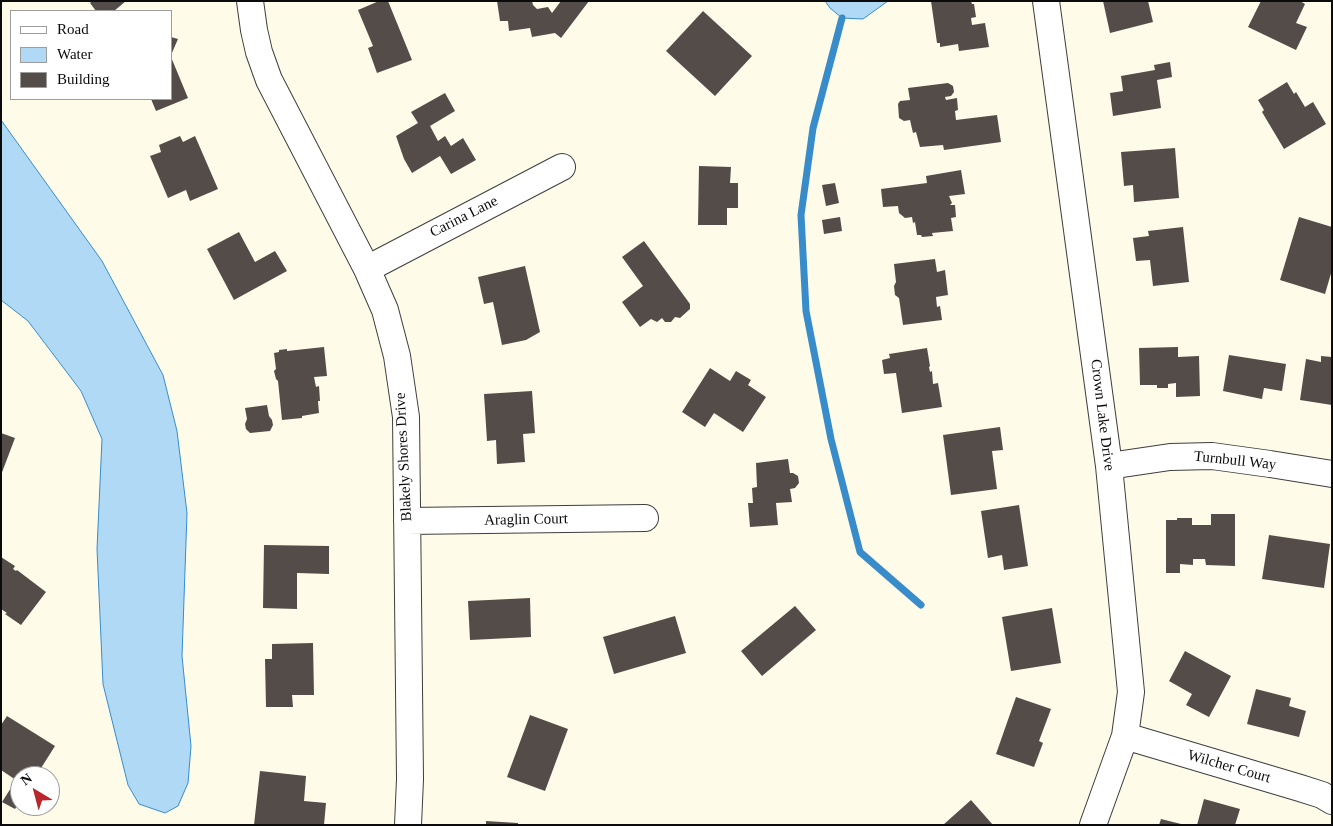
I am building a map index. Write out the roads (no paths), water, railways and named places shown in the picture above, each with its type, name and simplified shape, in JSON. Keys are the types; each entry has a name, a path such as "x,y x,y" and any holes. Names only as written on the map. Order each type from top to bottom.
{"street":[{"name":"Blakely Shores Drive","path":"250,1 259,52 269,80 367,268 385,310 397,356 406,416 410,769 408,825"},
{"name":"Crown Lake Drive","path":"1046,1 1109,466 1131,692 1124,736 1093,825"},
{"name":"Carina Lane","path":"367,268 562,167"},
{"name":"Turnbull Way","path":"1109,466 1170,457 1212,456 1332,474"},
{"name":"Araglin Court","path":"408,521 645,518"},
{"name":"Wilcher Court","path":"1124,736 1300,788 1322,795 1332,801"}],"water":[{"path":"825,1 888,1 863,19 842,18"},
{"path":"1,120 102,261 163,375 177,431 187,513 182,656 191,746 188,783 178,806 165,813 139,804 128,785 103,684 97,549 102,439 81,391 28,321 1,300"}],"waterway":[{"path":"842,18 813,128 801,215 806,311 831,439 860,552 921,605"}]}
